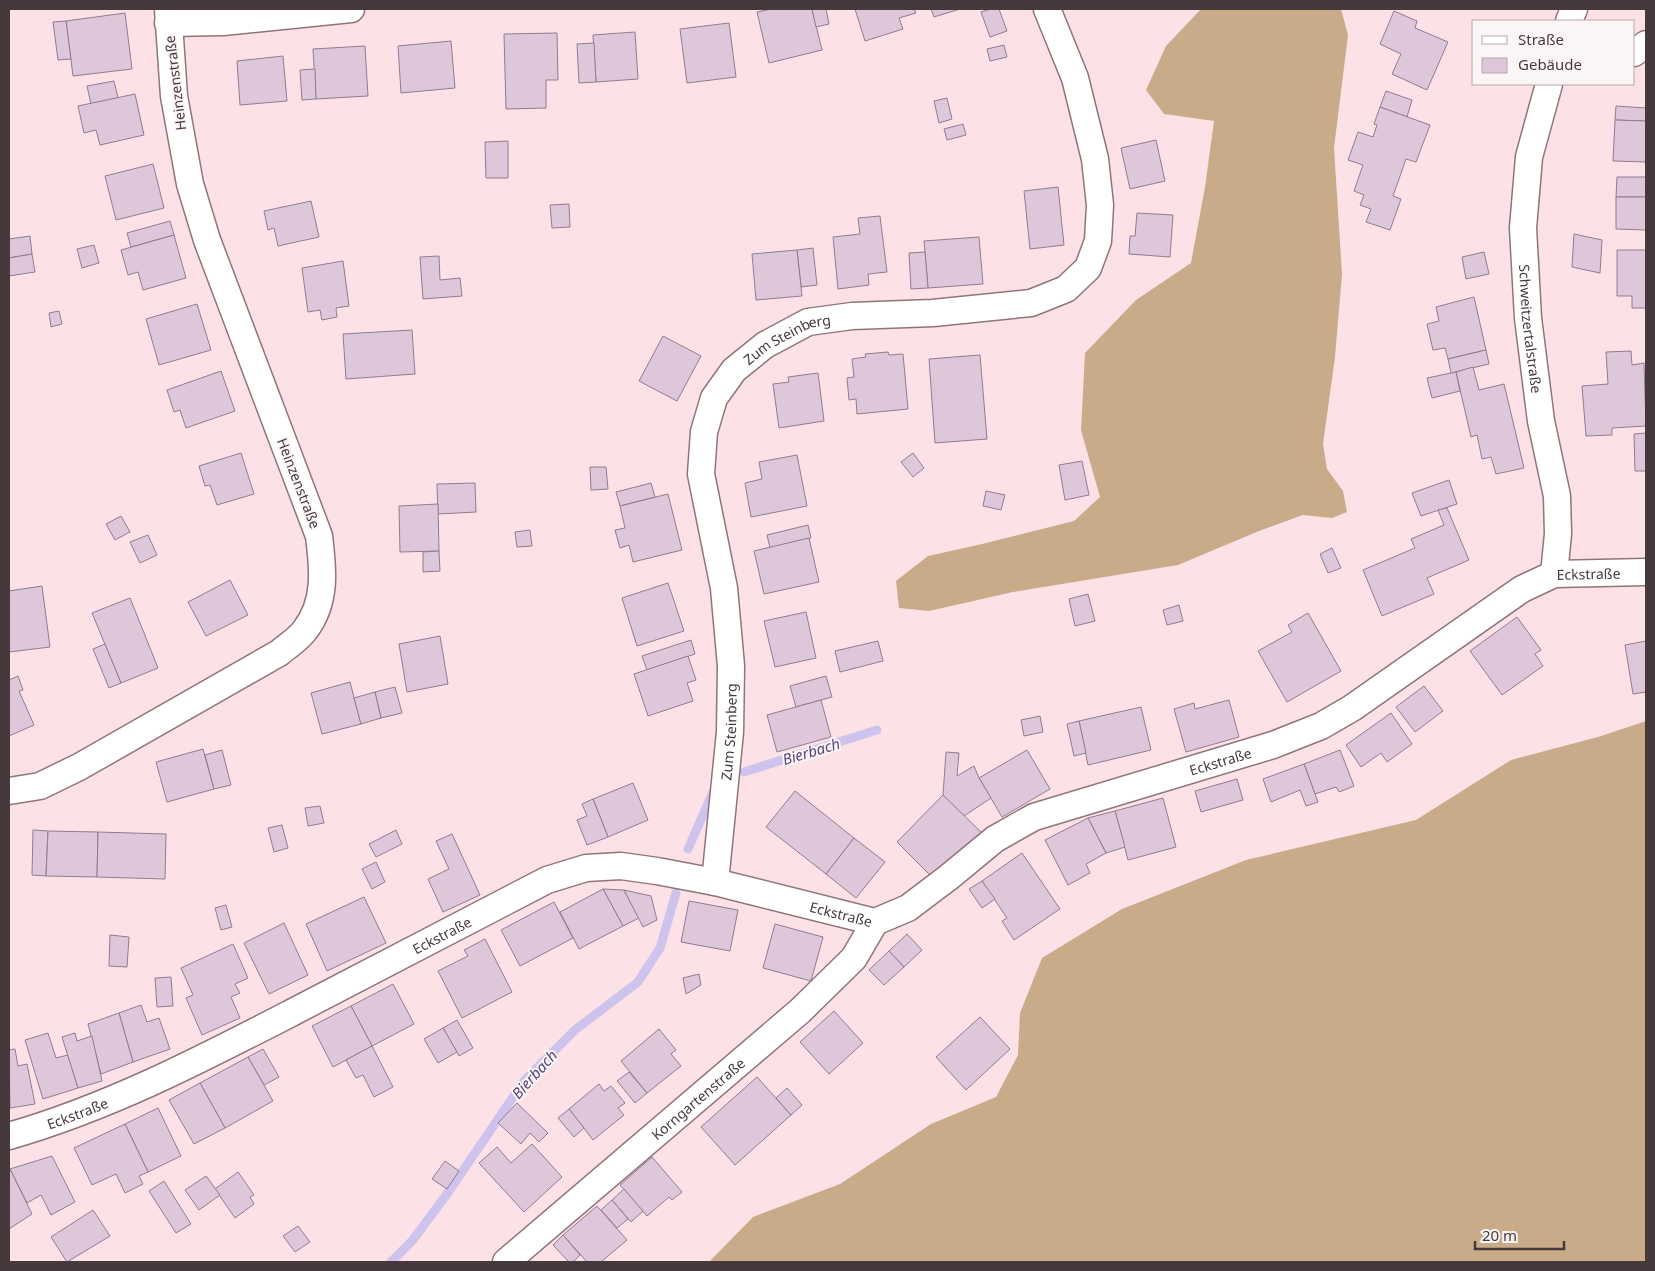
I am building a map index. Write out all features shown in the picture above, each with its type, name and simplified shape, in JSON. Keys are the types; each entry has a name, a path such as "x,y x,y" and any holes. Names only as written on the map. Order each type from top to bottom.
{"street":[{"path":"168,16 223,22 351,9"},
{"name":"Zum Steinberg","path":"715,882 730,732 731,666 724,588 701,474 704,432 714,398 734,370 757,351 808,322 852,316 933,313 1031,303 1066,289 1088,268 1098,241 1100,214 1095,159 1075,78 1047,9"},
{"name":"Heinzenstraße","path":"9,791 40,786 79,767 279,653 305,630 318,607 323,572 319,536 207,240 190,184 174,96 168,16"},
{"path":"1635,52 1646,44"},
{"name":"Schweitzertalstraße","path":"1549,85 1529,157 1523,228 1528,318 1541,421 1557,496 1558,534 1554,574"},
{"name":"Eckstraße","path":"9,1136 52,1124 122,1096 209,1056 547,880 586,868 622,866 657,871 715,882 875,922 908,908 995,839 1034,817 1273,745 1321,726 1352,708 1522,589 1554,574 1646,572"},
{"name":"Korngartenstraße","path":"506,1262 800,1010 854,958 875,922"}],"shaded area":[{"path":"1201,9 1341,9 1348,35 1334,148 1342,274 1335,357 1323,444 1327,469 1343,491 1347,512 1332,518 1303,515 1178,565 1013,592 929,611 899,608 896,581 928,556 1074,521 1100,497 1081,430 1085,353 1136,300 1191,263 1205,187 1214,121 1164,114 1146,90 1166,46"},
{"path":"1646,721 1646,1262 709,1262 753,1217 840,1184 931,1124 996,1097 1018,1055 1020,1013 1042,958 1122,909 1246,860 1416,820 1511,760 1598,737"}],"building":[{"path":"772,9 812,9 822,50 769,63 757,12"},
{"path":"812,9 826,9 829,24 816,27"},
{"path":"855,9 914,9 916,13 899,18 903,29 865,41"},
{"path":"931,9 960,9 934,17"},
{"path":"999,9 1007,31 990,37 981,12"},
{"path":"1394,11 1417,21 1415,28 1448,42 1427,90 1392,74 1401,54 1380,44"},
{"path":"125,13 132,69 73,76 66,21"},
{"path":"66,21 71,59 58,60 53,22"},
{"path":"729,23 736,77 687,83 680,29"},
{"path":"635,32 638,79 596,82 593,35"},
{"path":"557,33 558,80 546,80 546,108 506,109 504,34"},
{"path":"451,41 455,88 401,93 398,46"},
{"path":"594,43 596,82 579,83 577,44"},
{"path":"1004,45 1007,57 990,61 987,49"},
{"path":"365,46 368,96 316,99 313,49"},
{"path":"283,56 287,101 240,105 237,61"},
{"path":"315,69 316,99 302,100 300,70"},
{"path":"114,81 118,98 91,104 87,86"},
{"path":"1386,91 1412,100 1407,117 1380,107"},
{"path":"135,94 144,135 100,145 96,130 84,133 78,106"},
{"path":"947,98 952,119 939,123 934,101"},
{"path":"1616,106 1646,108 1646,121 1615,120"},
{"path":"1380,107 1430,125 1416,162 1406,159 1393,196 1401,199 1390,230 1366,222 1371,209 1360,205 1364,195 1354,191 1363,165 1348,160 1358,132 1373,137 1377,125 1374,124"},
{"path":"1615,120 1646,121 1646,162 1613,161"},
{"path":"963,124 966,135 947,140 944,129"},
{"path":"1156,140 1165,181 1130,189 1121,148"},
{"path":"508,141 508,178 486,178 485,142"},
{"path":"153,164 164,208 116,220 105,176"},
{"path":"1617,177 1646,177 1646,197 1616,197"},
{"path":"1058,187 1064,245 1030,249 1024,191"},
{"path":"1616,197 1646,197 1646,230 1616,229"},
{"path":"311,201 319,237 278,246 274,228 268,230 264,211"},
{"path":"569,204 570,227 552,228 550,205"},
{"path":"1137,213 1173,215 1170,257 1129,254 1130,236 1135,236"},
{"path":"880,216 887,272 868,274 869,285 838,289 833,237 860,234 858,218"},
{"path":"170,221 174,235 131,247 127,233"},
{"path":"1574,234 1602,240 1600,273 1572,267"},
{"path":"174,235 186,278 143,290 138,272 128,275 121,250"},
{"path":"30,236 32,254 9,258 9,239"},
{"path":"979,237 983,284 928,288 924,241"},
{"path":"94,245 99,263 82,268 77,249"},
{"path":"813,248 817,285 801,287 797,250"},
{"path":"797,250 802,296 756,300 752,254"},
{"path":"1617,250 1646,250 1646,308 1632,308 1632,296 1617,296"},
{"path":"925,252 928,288 911,289 909,253"},
{"path":"1484,252 1489,274 1466,279 1462,257"},
{"path":"32,254 35,272 9,276 9,258"},
{"path":"439,256 440,280 460,278 462,296 423,299 420,257"},
{"path":"343,261 349,306 336,308 337,317 322,320 320,310 308,312 302,268"},
{"path":"1474,297 1486,350 1448,359 1445,348 1433,350 1427,324 1439,321 1436,307"},
{"path":"197,304 211,350 159,365 146,319"},
{"path":"59,311 62,324 51,327 49,313"},
{"path":"412,330 415,374 346,379 343,334"},
{"path":"663,336 701,356 677,401 639,381"},
{"path":"1486,350 1489,364 1451,373 1448,359"},
{"path":"1631,351 1632,365 1644,363 1646,426 1612,428 1612,435 1586,436 1582,386 1608,384 1606,352"},
{"path":"888,352 889,355 903,354 908,409 857,414 856,399 849,400 847,378 854,377 852,359 866,357 865,354"},
{"path":"980,355 987,439 935,443 929,359"},
{"path":"1473,367 1479,390 1504,384 1524,468 1496,474 1491,457 1482,459 1477,435 1471,437 1456,372"},
{"path":"221,371 235,411 186,428 180,410 174,412 167,390"},
{"path":"1456,372 1460,391 1432,398 1427,378"},
{"path":"818,373 824,421 779,428 773,384 789,382 788,377"},
{"path":"1646,433 1646,471 1635,471 1634,434"},
{"path":"241,453 254,494 217,505 210,485 205,486 199,466"},
{"path":"913,453 924,468 913,477 901,462"},
{"path":"797,455 807,506 751,517 745,483 762,479 759,462"},
{"path":"1082,461 1089,495 1065,500 1059,465"},
{"path":"590,467 606,467 608,489 591,490"},
{"path":"1449,480 1457,504 1421,516 1412,493"},
{"path":"475,483 476,512 438,514 437,484"},
{"path":"651,483 655,497 620,506 616,492"},
{"path":"986,491 1005,495 1001,510 983,506"},
{"path":"668,494 682,550 633,562 629,545 620,548 615,530 625,528 620,506"},
{"path":"438,504 439,551 400,552 399,506"},
{"path":"1447,508 1469,560 1427,578 1434,594 1382,616 1363,570 1415,548 1411,539 1444,525 1438,510"},
{"path":"121,516 130,532 115,540 106,524"},
{"path":"808,525 811,538 770,548 767,535"},
{"path":"530,530 532,546 517,547 515,532"},
{"path":"148,535 157,555 140,563 130,542"},
{"path":"809,538 819,582 764,594 754,551"},
{"path":"1332,548 1341,568 1328,573 1320,554"},
{"path":"439,551 440,571 423,572 423,552"},
{"path":"230,580 248,615 206,636 188,602"},
{"path":"668,583 684,631 637,646 622,598"},
{"path":"42,586 50,647 9,652 9,591"},
{"path":"1088,594 1095,621 1075,626 1069,599"},
{"path":"130,598 158,668 121,683 92,613"},
{"path":"1179,605 1183,621 1167,625 1163,610"},
{"path":"806,612 816,658 775,667 764,621"},
{"path":"1308,613 1341,671 1287,702 1258,651 1292,632 1288,625"},
{"path":"1517,617 1541,650 1535,654 1543,666 1502,695 1470,651"},
{"path":"440,636 448,684 407,692 399,644"},
{"path":"691,640 695,654 647,670 642,656"},
{"path":"878,641 883,661 840,672 835,651"},
{"path":"1646,641 1646,692 1633,694 1625,645"},
{"path":"105,644 121,683 109,688 93,649"},
{"path":"688,656 696,680 687,683 693,701 648,716 634,674"},
{"path":"18,676 23,690 19,691 34,725 9,736 9,680"},
{"path":"826,676 832,697 796,707 790,686"},
{"path":"350,682 361,724 322,734 311,693"},
{"path":"1424,686 1443,711 1415,732 1396,707"},
{"path":"395,687 402,713 381,718 375,692"},
{"path":"375,692 381,718 361,724 354,698"},
{"path":"821,700 831,737 777,752 767,715"},
{"path":"1229,700 1239,737 1186,752 1174,709 1194,703 1195,709"},
{"path":"1141,707 1151,750 1088,765 1079,721"},
{"path":"1391,713 1412,744 1387,762 1381,753 1361,767 1346,745"},
{"path":"1040,716 1043,732 1024,736 1021,720"},
{"path":"1079,721 1086,753 1074,756 1067,724"},
{"path":"203,749 214,789 167,802 156,762"},
{"path":"222,750 231,785 214,789 205,755"},
{"path":"1027,750 1050,789 1002,817 979,778"},
{"path":"1340,750 1354,786 1339,792 1336,787 1315,794 1304,764"},
{"path":"946,752 959,753 957,776 974,766 991,798 964,816 943,795"},
{"path":"1304,764 1318,802 1306,806 1300,790 1271,802 1263,779"},
{"path":"1237,779 1243,800 1201,812 1195,791"},
{"path":"633,783 648,820 608,837 593,799"},
{"path":"795,791 854,838 826,874 766,827"},
{"path":"943,795 982,833 930,875 897,842"},
{"path":"1163,798 1176,847 1128,860 1115,811"},
{"path":"593,799 608,837 587,845 577,820 587,816 582,804"},
{"path":"320,806 324,823 308,826 305,808"},
{"path":"1115,811 1125,847 1106,853 1088,818"},
{"path":"1088,818 1106,853 1086,864 1090,873 1068,885 1045,840"},
{"path":"282,825 288,848 274,852 268,828"},
{"path":"33,830 48,831 46,876 32,875"},
{"path":"396,830 402,844 376,857 369,844"},
{"path":"48,831 98,832 97,877 46,876"},
{"path":"98,832 166,834 165,879 97,877"},
{"path":"452,834 480,895 443,912 428,879 449,869 436,841"},
{"path":"854,838 885,862 856,898 826,874"},
{"path":"1022,853 1060,909 1014,940 1002,921 1007,918 982,881"},
{"path":"376,862 385,882 372,889 362,869"},
{"path":"982,881 995,899 982,908 969,889"},
{"path":"603,889 624,890 639,918 623,926"},
{"path":"603,889 623,926 579,949 560,912"},
{"path":"624,890 651,896 657,920 643,927"},
{"path":"364,897 386,943 327,971 306,924"},
{"path":"689,901 738,910 730,951 681,942"},
{"path":"554,902 573,938 520,966 501,930"},
{"path":"226,905 232,927 221,930 215,908"},
{"path":"284,923 308,975 269,994 244,943"},
{"path":"775,924 823,937 811,981 763,968"},
{"path":"907,934 922,950 904,967 889,951"},
{"path":"110,935 129,937 127,967 109,966"},
{"path":"485,939 512,992 462,1018 438,971 468,956 464,950"},
{"path":"233,944 248,978 235,984 240,993 231,997 240,1018 202,1035 186,998 193,995 181,968"},
{"path":"889,951 904,967 884,985 869,970"},
{"path":"699,974 701,985 686,994 683,978"},
{"path":"171,977 173,1006 157,1007 155,978"},
{"path":"393,984 414,1024 372,1046 351,1006"},
{"path":"141,1005 147,1022 159,1018 170,1049 133,1062 119,1013"},
{"path":"351,1006 372,1046 333,1067 312,1026"},
{"path":"834,1011 863,1043 829,1074 800,1042"},
{"path":"119,1013 133,1062 101,1074 88,1024"},
{"path":"980,1017 1010,1049 966,1090 936,1057"},
{"path":"457,1020 473,1048 459,1056 443,1028"},
{"path":"443,1028 457,1052 438,1063 424,1039"},
{"path":"659,1029 676,1050 671,1054 681,1066 647,1093 621,1061"},
{"path":"48,1033 56,1058 68,1055 78,1088 43,1099 25,1040"},
{"path":"75,1033 77,1041 92,1036 102,1081 78,1088 62,1037"},
{"path":"372,1046 393,1087 374,1097 363,1075 356,1078 346,1060"},
{"path":"15,1049 18,1066 27,1064 35,1104 10,1108 9,1050"},
{"path":"263,1049 279,1077 264,1085 248,1057"},
{"path":"248,1057 273,1101 225,1128 200,1083"},
{"path":"629,1072 647,1093 635,1103 617,1081"},
{"path":"757,1077 791,1115 735,1165 701,1127"},
{"path":"200,1083 225,1128 194,1144 169,1100"},
{"path":"599,1084 604,1091 611,1086 625,1103 618,1108 624,1115 593,1140 569,1109"},
{"path":"787,1088 802,1105 791,1115 776,1098"},
{"path":"517,1103 548,1133 539,1142 530,1133 521,1144 498,1123"},
{"path":"158,1108 181,1156 148,1172 125,1124"},
{"path":"569,1109 584,1128 574,1137 558,1118"},
{"path":"125,1124 148,1172 139,1176 143,1184 125,1193 116,1174 92,1185 74,1148"},
{"path":"532,1144 562,1177 524,1212 479,1163 497,1147 511,1163"},
{"path":"52,1156 75,1202 51,1215 41,1195 27,1203 10,1169"},
{"path":"652,1157 682,1192 672,1200 669,1197 647,1216 620,1185"},
{"path":"445,1161 459,1171 447,1189 432,1179"},
{"path":"9,1170 32,1214 9,1229"},
{"path":"238,1172 254,1195 250,1197 254,1204 235,1218 215,1189"},
{"path":"206,1176 220,1195 199,1210 185,1190"},
{"path":"164,1181 191,1224 176,1233 149,1191"},
{"path":"624,1189 643,1211 631,1222 612,1200"},
{"path":"612,1200 628,1219 617,1228 601,1210"},
{"path":"597,1206 627,1240 601,1262 587,1262 563,1235"},
{"path":"93,1210 110,1236 67,1262 51,1237"},
{"path":"298,1226 310,1242 295,1252 283,1236"},
{"path":"563,1235 580,1255 573,1262 569,1262 553,1245"}],"waterway":[{"name":"Bierbach","path":"744,772 877,730"},
{"name":"Bierbach","path":"688,849 713,792"},
{"name":"Bierbach","path":"391,1262 412,1241 447,1194 524,1081 575,1030 638,982 660,948 676,893"}]}
